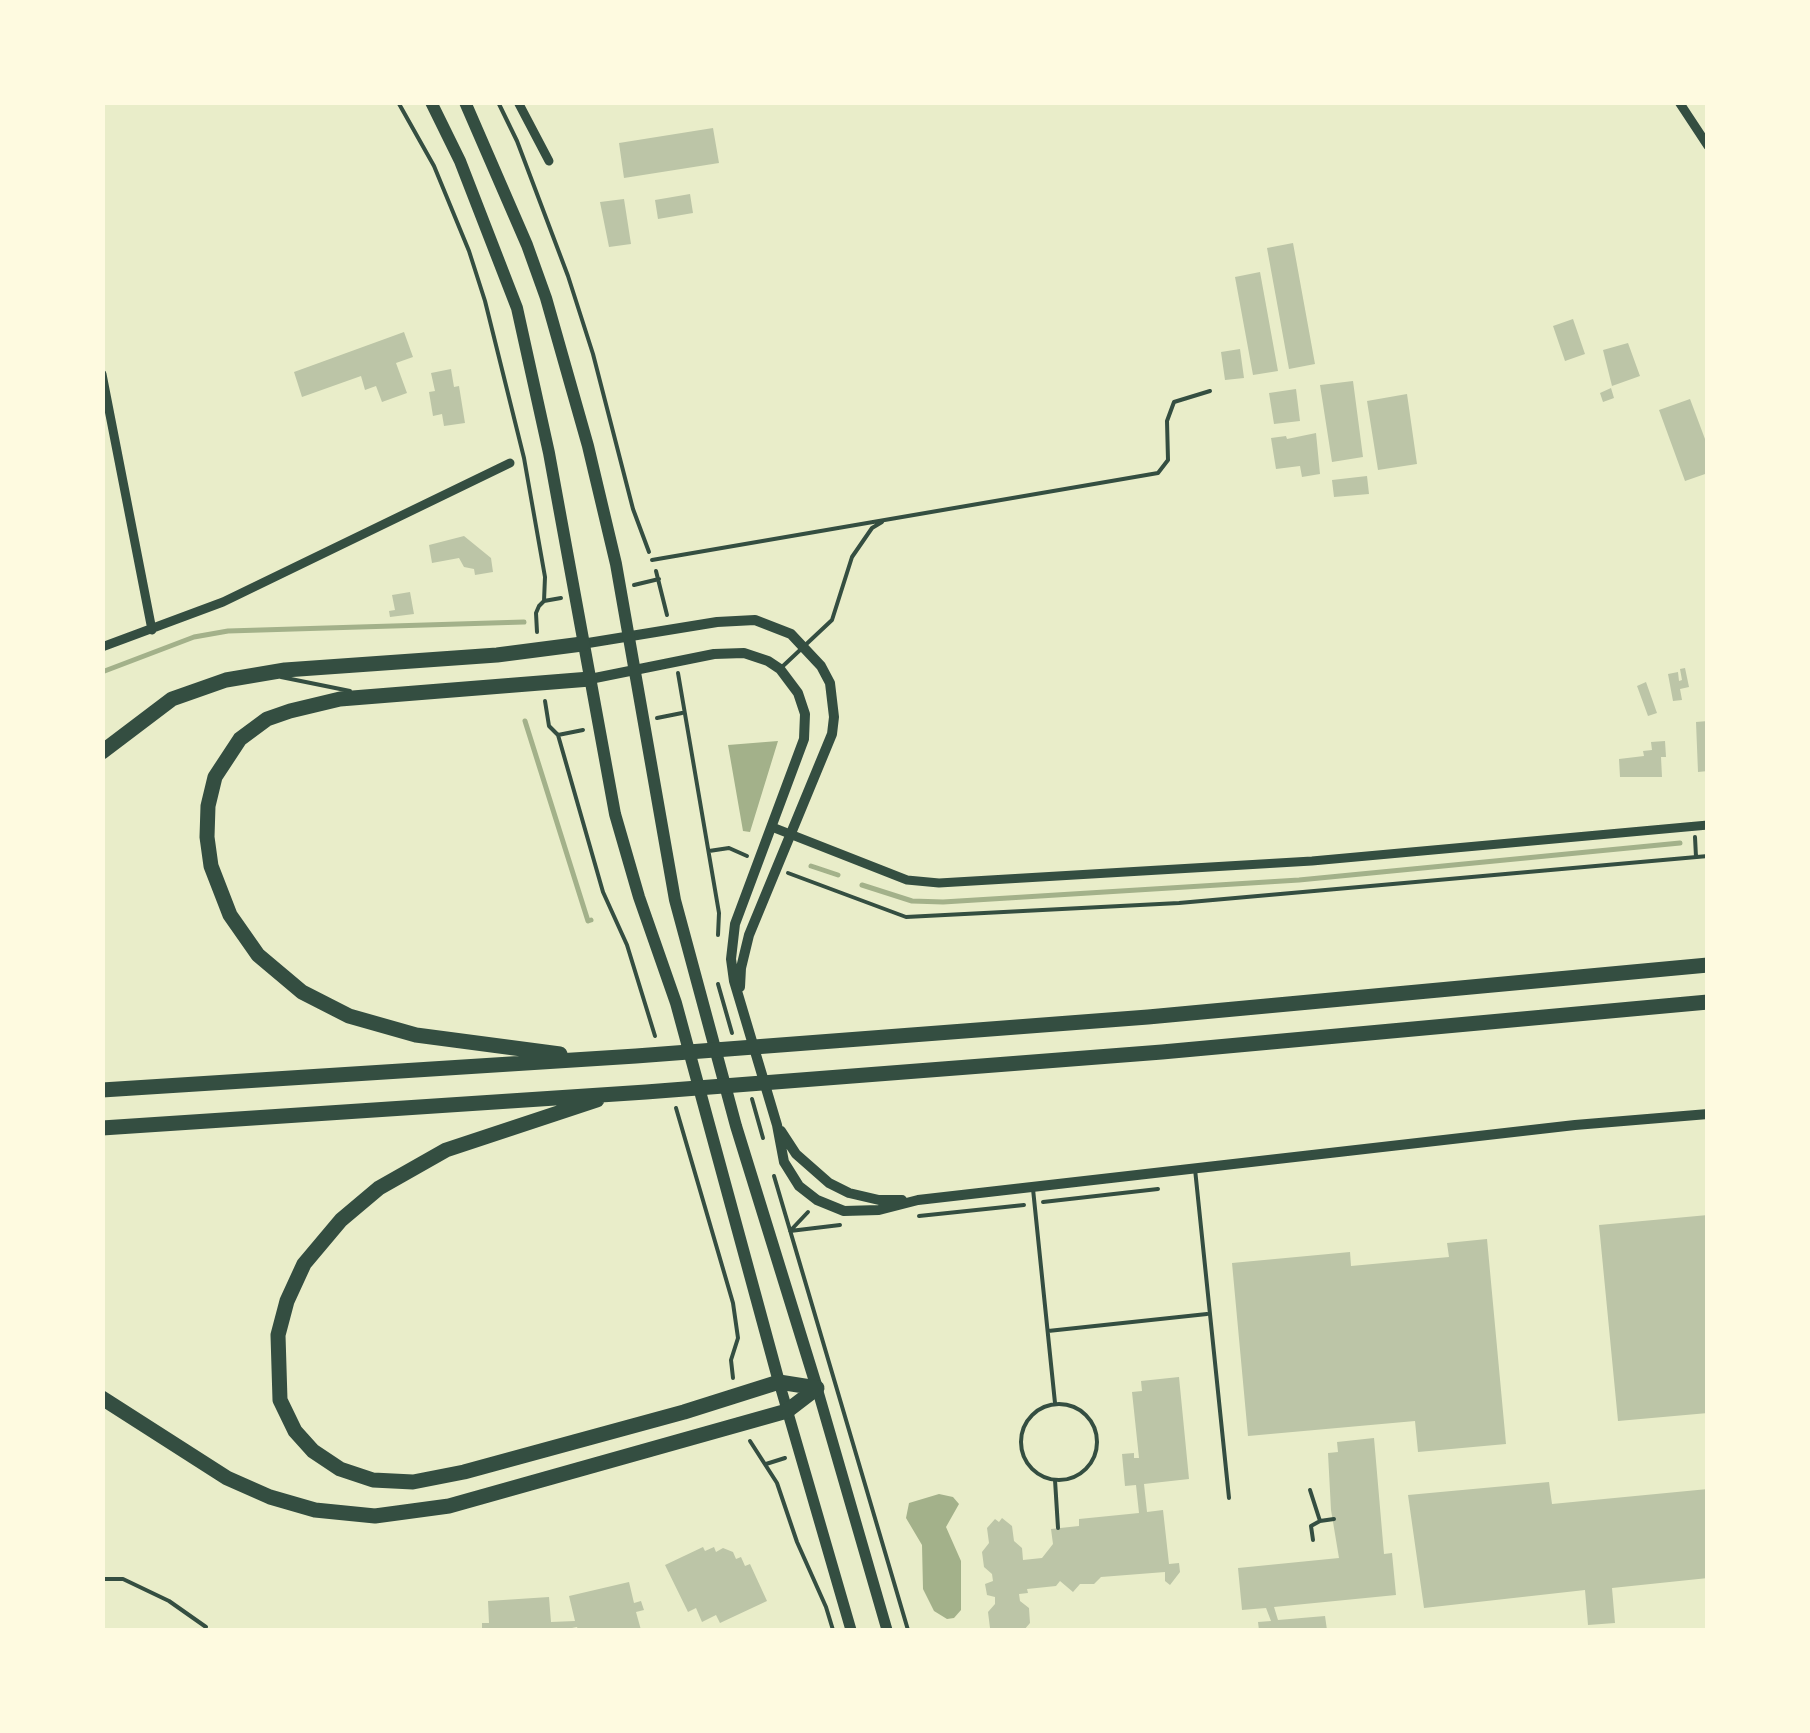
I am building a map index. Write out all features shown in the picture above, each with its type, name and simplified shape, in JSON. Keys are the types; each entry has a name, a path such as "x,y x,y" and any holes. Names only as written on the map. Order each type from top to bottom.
{"highway":[{"path":"102,752 172,699 226,680 262,673 582,644"},
{"path":"590,679 374,696 312,704 268,719 240,739 215,777 206,838 211,866 230,915 258,956 323,1004 416,1036 599,1058"},
{"path":"102,1090 636,1056 1187,1014 1708,965"},
{"path":"102,1128 1181,1051 1708,1002"},
{"path":"616,1094 446,1150 379,1188 341,1220 304,1264 278,1335 280,1400 296,1431 313,1451 340,1469 373,1480 413,1482 464,1472 778,1382 817,1388"},
{"path":"102,1398 227,1478 270,1497 316,1510 375,1516 449,1506 787,1411 817,1388"}],"main road":[{"path":"431,102 460,161 517,308 550,452 615,814 638,897 676,1003 778,1382 851,1630"},
{"path":"465,102 506,190 546,298 588,446 620,588 675,900 701,1006 887,1630"}],"street":[{"path":"518,102 549,161"},
{"path":"1679,102 1708,146"},
{"path":"102,374 152,630"},
{"path":"102,647 223,602 510,464"},
{"path":"582,644 734,619 755,620 792,634 821,666 830,684 832,734 749,934 740,968 740,993"},
{"path":"590,679 729,652 756,656 780,669 798,693 806,726 804,739 732,937 732,968 784,1162 799,1186 816,1200 844,1211 879,1210 918,1200"},
{"path":"772,827 907,880 939,883 1312,860 1708,825"},
{"path":"777,1125 813,1172 839,1188 879,1200 918,1200 1606,1122 1708,1114"}],"lane":[{"path":"652,560 1158,473 1168,460 1166,421 1174,402 1210,391"},
{"path":"780,669 832,620 852,557 872,528 886,520"},
{"path":"262,673 374,696"},
{"path":"1195,1168 1229,1498"},
{"path":"1033,1187 1055,1403"},
{"path":"1048,1331 1210,1314"},
{"path":"1055,1403 1068,1404 1090,1418 1098,1442 1096,1455 1080,1475 1055,1480 1033,1470 1021,1448 1025,1424 1043,1406 1055,1403"},
{"path":"102,1578 123,1579 169,1601 206,1628"}],"path":[{"path":"398,102 434,166 485,301 524,458 544,578 544,601 536,613 539,650"},
{"path":"498,102 524,158 568,276 593,354 633,509 652,560"},
{"path":"620,588 658,579"},
{"path":"544,601 574,596"},
{"path":"542,685 549,726 558,734 604,892 627,945 658,1048"},
{"path":"642,720 684,712 709,852 729,848 759,861"},
{"path":"558,734 598,727"},
{"path":"776,868 906,917 1180,903 1708,856"},
{"path":"674,1101 735,1313 738,1338 730,1366 738,1394"},
{"path":"1035,1203 1160,1189"},
{"path":"745,1422 753,1450 777,1483 834,1630"},
{"path":"852,1438 908,1630"},
{"path":"1055,1480 1058,1528"},
{"path":"1310,1490 1320,1521"},
{"path":"1312,1540 1311,1526 1334,1519"}],"shaded area":[{"path":"778,741 750,832 743,831 728,745"},
{"path":"939,1494 953,1497 959,1504 946,1527 961,1561 961,1610 947,1619 934,1611 923,1589 922,1545 906,1518 909,1503"}],"building":[{"path":"713,128 719,163 624,178 619,143"},
{"path":"690,194 693,213 658,219 655,200"},
{"path":"624,199 631,244 609,247 600,202"},
{"path":"1293,243 1315,364 1289,369 1267,248"},
{"path":"1260,272 1278,371 1253,375 1235,277"},
{"path":"1573,319 1585,354 1565,361 1553,326"},
{"path":"404,332 413,357 396,363 407,393 382,402 376,386 365,390 361,376 302,397 294,372"},
{"path":"1628,343 1640,376 1612,386 1603,350"},
{"path":"1240,349 1244,378 1225,380 1221,352"},
{"path":"451,369 454,387 459,386 465,423 444,426 442,414 433,416 429,392 435,391 431,373"},
{"path":"1353,381 1363,457 1332,462 1320,385"},
{"path":"1611,388 1614,398 1603,402 1600,393"},
{"path":"1296,389 1300,421 1274,424 1269,393"},
{"path":"1407,394 1417,464 1378,470 1367,401"},
{"path":"1690,399 1708,447 1708,473 1685,481 1659,410"},
{"path":"1316,433 1320,474 1302,477 1300,466 1276,469 1271,438"},
{"path":"1367,476 1369,494 1334,497 1332,480"},
{"path":"464,536 491,558 493,572 475,575 474,569 464,567 459,558 432,563 429,545"},
{"path":"410,592 414,614 390,617 389,611 395,610 392,595"},
{"path":"1685,668 1689,687 1680,689 1682,700 1673,701 1668,674 1678,672 1679,681 1682,680 1680,669"},
{"path":"1646,682 1657,713 1648,716 1637,686"},
{"path":"1708,721 1708,771 1698,772 1696,722"},
{"path":"1665,741 1662,777 1620,777 1619,759 1644,756 1643,751 1652,750 1651,742"},
{"path":"1708,1215 1708,1413 1618,1421 1599,1225"},
{"path":"1487,1239 1506,1444 1418,1452 1415,1421 1248,1436 1232,1263 1350,1252 1351,1266 1449,1257 1447,1243"},
{"path":"1179,1377 1189,1479 1144,1484 1147,1512 1163,1510 1169,1564 1179,1563 1180,1572 1170,1585 1165,1581 1165,1572 1101,1577 1094,1584 1080,1584 1073,1592 1060,1581 1056,1586 1027,1589 1028,1593 1019,1594 1020,1601 1029,1608 1030,1623 1024,1630 990,1628 988,1612 995,1597 987,1595 985,1584 993,1581 984,1567 982,1552 989,1543 987,1528 995,1519 999,1522 1002,1518 1012,1526 1023,1560 1042,1558 1053,1544 1051,1529 1079,1526 1079,1519 1139,1513 1136,1485 1125,1486 1122,1454 1134,1453 1134,1458 1139,1458 1132,1392 1142,1391 1141,1381"},
{"path":"1374,1438 1384,1554 1392,1553 1396,1595 1274,1607 1278,1620 1325,1616 1327,1630 1259,1630 1258,1622 1271,1621 1266,1608 1242,1610 1238,1568 1339,1558 1328,1453 1338,1452 1337,1442"},
{"path":"1549,1482 1552,1504 1708,1489 1708,1578 1612,1588 1615,1623 1588,1625 1585,1590 1424,1608 1408,1495"},
{"path":"703,1547 705,1551 714,1547 716,1552 723,1548 733,1552 736,1559 741,1557 745,1566 750,1564 767,1601 720,1623 716,1615 702,1622 696,1608 688,1612 665,1565"},
{"path":"629,1582 634,1603 641,1601 644,1610 636,1612 641,1630 482,1630 482,1623 489,1623 488,1601 549,1597 551,1622 575,1621 569,1596"}],"waterway":[{"path":"102,672 194,637 228,631 524,622"},
{"path":"525,721 588,921 591,920"},
{"path":"862,885 912,901 943,902 1299,880 1680,843"},
{"path":"811,866 838,875"}]}
